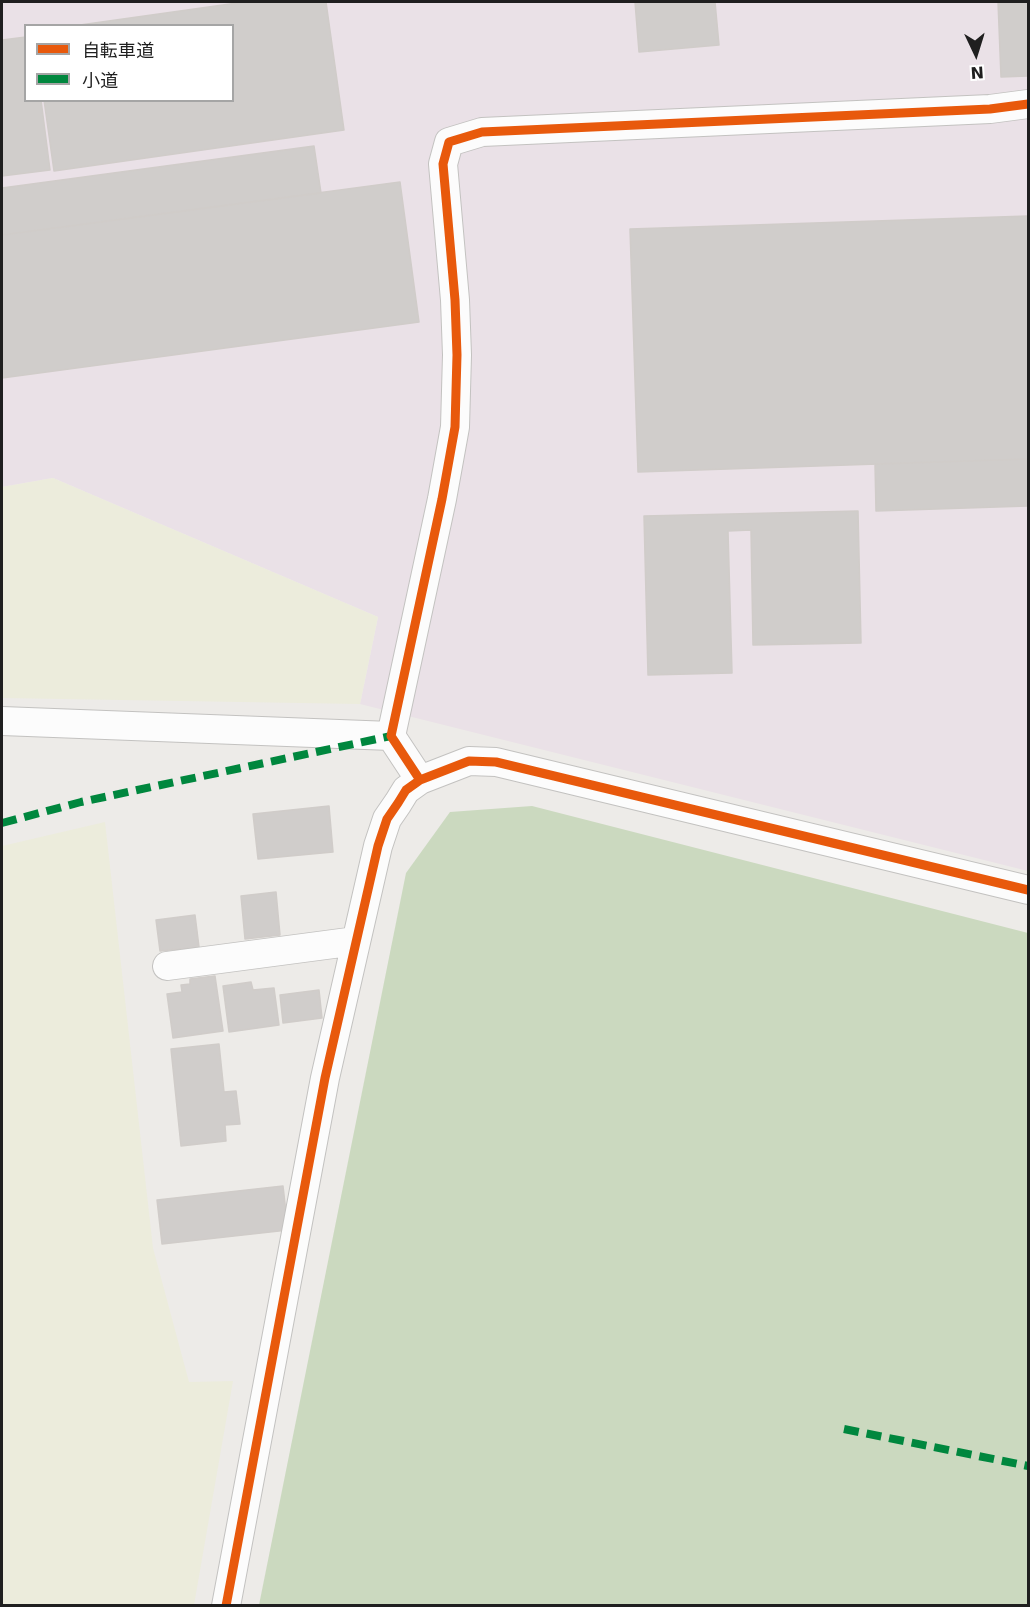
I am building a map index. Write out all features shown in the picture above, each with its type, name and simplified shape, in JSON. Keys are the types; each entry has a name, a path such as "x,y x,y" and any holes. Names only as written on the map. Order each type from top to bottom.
{"street":[{"path":"420,780 391,736 442,500 455,427 458,355 443,164 449,142 482,132 990,109 1029,104"},
{"path":"2,721 391,736"},
{"path":"226,1605 325,1077 378,846 387,819 406,790 420,780 469,761 496,762 1029,890"},
{"path":"166,966 357,941"}],"shaded area":[{"path":"2,2 1028,2 1028,871 360,704 378,617 53,478 2,487"}],"green space":[{"path":"53,478 378,617 360,704 2,698 2,487"},
{"path":"532,806 1028,933 1028,1605 259,1605 406,873 450,812"},
{"path":"105,822 153,1248 189,1382 233,1381 194,1605 2,1605 2,846"}],"building":[{"path":"244,2 326,2 344,130 54,171 44,102 234,102 234,24 87,24"},
{"path":"635,2 715,2 719,45 639,52"},
{"path":"998,2 1028,2 1028,76 1001,77"},
{"path":"24,37 24,102 41,102 50,170 2,176 2,40"},
{"path":"314,146 321,193 2,235 2,188"},
{"path":"400,182 419,322 2,378 2,235"},
{"path":"1028,216 1028,459 638,472 630,229"},
{"path":"1028,459 1028,506 876,511 875,464"},
{"path":"858,511 861,643 753,645 751,530 728,531 732,673 648,675 644,516"},
{"path":"329,806 333,852 258,859 253,814"},
{"path":"276,892 280,935 245,939 241,896"},
{"path":"195,915 199,947 160,951 156,920"},
{"path":"215,976 223,1031 173,1038 167,994 182,992 181,985 190,984 190,979"},
{"path":"251,982 253,990 274,988 279,1025 229,1032 223,986"},
{"path":"319,990 322,1018 283,1023 280,995"},
{"path":"219,1044 224,1092 236,1091 240,1124 225,1125 226,1141 181,1146 171,1049"},
{"path":"283,1186 288,1230 162,1244 157,1200"}],"marked path":[{"path":"2,823 81,802 391,736"},
{"path":"844,1429 1028,1466"}],"cycle path":[{"path":"420,780 391,736 442,499 455,427 457,355 455,300 443,164 449,142 482,132 990,109 1028,104"},
{"path":"226,1606 325,1078 378,846 387,819 406,790 420,780 469,761 496,762 1028,890"}]}
